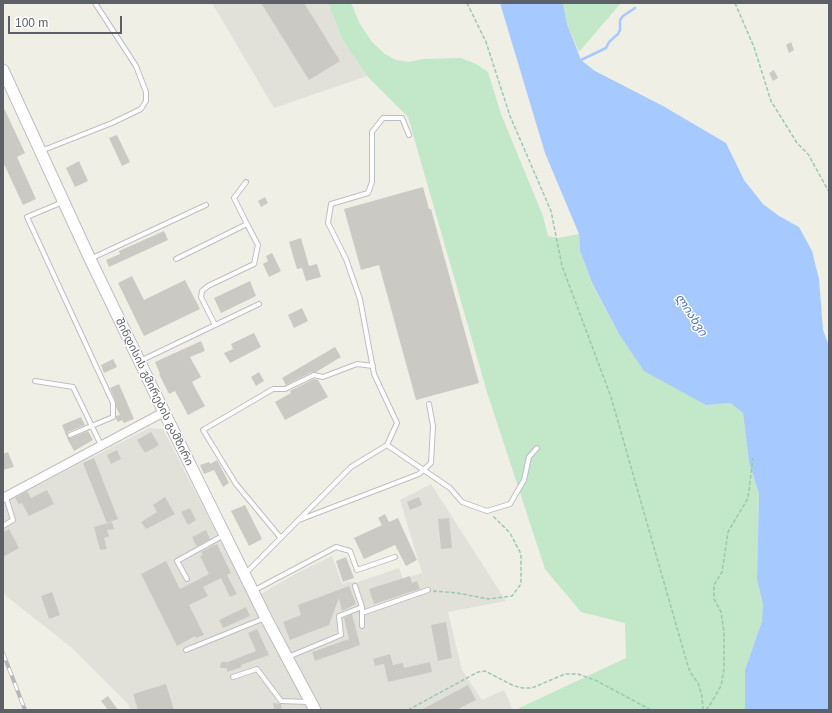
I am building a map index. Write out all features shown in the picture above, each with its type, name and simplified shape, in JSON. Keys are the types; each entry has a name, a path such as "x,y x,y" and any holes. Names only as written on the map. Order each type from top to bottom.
{"main road":[{"name":"შინდისის გმირების გამზირი","path":"3,70 139,362 224,535 313,706"}],"street":[{"path":"5,498 164,412"}],"lane":[{"path":"40,151 112,123 141,109 146,101 146,92 136,66 95,3"},
{"path":"244,574 351,467 387,445 397,423 374,374 360,299 346,259 328,223 331,204 368,193 372,182 372,132 383,118 402,118 409,135"},
{"path":"215,325 200,298 202,291 208,286 254,264 258,244 234,198 246,182"},
{"path":"63,201 27,217 113,403 113,417 70,435"},
{"path":"90,259 206,205"},
{"path":"176,259 247,224"},
{"path":"139,362 259,304"},
{"path":"280,538 236,484 203,430 273,389 285,389 314,375 323,377 357,364 372,366"},
{"path":"35,381 73,387 101,446"},
{"path":"297,520 419,474 431,463 433,426 428,404"},
{"path":"387,445 450,488 462,502 487,511 510,504 524,480 529,457 537,448"},
{"path":"3,526 13,520 5,498"},
{"path":"187,579 177,561 224,535"},
{"path":"253,592 336,547 350,551 357,570 395,557"},
{"path":"355,586 362,607 362,626"},
{"path":"362,613 428,590"},
{"path":"287,657 341,635 339,616 362,607"},
{"path":"186,650 266,618"},
{"path":"233,677 257,669 281,701 313,706"}],"path":[{"path":"467,3 486,42 510,116 551,211 562,266 610,397 685,656 690,672 698,684 705,710"},
{"path":"734,3 754,47 771,101 797,143 808,154 829,192"},
{"path":"705,710 720,686 724,669 724,632 720,612 714,599 714,585 722,572 728,532 748,498 753,458"},
{"path":"428,590 457,592 489,599 512,596 521,584 521,554 510,532 487,511"},
{"path":"408,710 478,672 485,671 514,686 523,688 532,688 565,674 578,674 595,680 652,710"}],"shaded area":[{"path":"212,3 328,3 342,39 367,76 274,108"},
{"path":"149,428 163,429 308,710 130,710 128,704 72,648 6,596 3,592 3,503"},
{"path":"431,484 506,601 448,612 462,670 482,700 504,690 513,710 322,710 261,594 293,575 332,556 342,584 347,582 358,582 399,568 403,579 422,573 400,500"}],"green space":[{"path":"328,3 351,3 360,24 372,42 385,54 396,60 409,62 423,59 461,58 476,64 488,72 501,114 543,216 548,236 558,238 579,234 580,251 592,284 619,334 706,405 730,403 743,413 749,462 759,494 757,579 763,605 762,621 745,670 745,710 515,710 626,658 625,623 581,612 545,569 487,392 408,117 367,76 342,39"},
{"path":"563,3 621,3 579,52 567,24"}],"water":[{"name":"ლიახვი","path":"500,3 563,3 567,24 581,60 595,71 663,106 726,143 744,180 763,204 779,216 799,227 812,251 819,279 823,330 829,346 829,710 745,710 745,670 762,621 763,605 757,579 759,494 749,462 743,413 730,403 706,405 644,371 619,334 592,283 580,251 579,234 545,153"}],"building":[{"path":"261,3 304,3 340,61 309,80"},
{"path":"791,42 794,50 789,53 786,45"},
{"path":"774,70 778,78 773,81 769,73"},
{"path":"3,106 25,153 17,157 36,199 23,205 3,162"},
{"path":"117,135 130,162 122,166 109,138"},
{"path":"79,161 88,181 75,187 66,168"},
{"path":"423,187 429,209 431,209 479,383 416,400 379,265 361,270 344,209"},
{"path":"265,197 268,203 261,207 258,201"},
{"path":"164,231 168,240 109,267 106,260 120,254 119,251"},
{"path":"301,238 309,266 317,264 321,277 306,281 302,268 297,269 289,242"},
{"path":"272,253 281,271 269,277 263,264 268,261 266,256"},
{"path":"132,276 144,300 185,280 200,309 144,336 118,283"},
{"path":"250,281 256,296 221,313 214,298"},
{"path":"302,308 308,321 294,328 288,315"},
{"path":"254,333 261,347 230,363 224,353 233,349 231,344"},
{"path":"201,341 205,351 190,357 201,377 192,382 205,406 188,415 175,391 169,394 155,362"},
{"path":"335,347 341,357 316,372 312,372 286,385 282,378"},
{"path":"113,359 117,367 104,373 101,365"},
{"path":"259,372 264,381 256,386 251,377"},
{"path":"314,379 318,380 328,397 285,420 275,402 291,393 290,391"},
{"path":"119,384 134,419 124,423 122,420 118,422 116,419 116,416 120,415 110,388"},
{"path":"81,417 85,425 68,432 67,437 71,438 88,431 93,440 74,451 68,440 62,425"},
{"path":"151,432 159,445 145,453 137,440"},
{"path":"117,450 121,459 111,464 107,455"},
{"path":"8,452 14,467 3,470 3,454"},
{"path":"94,458 118,519 107,523 83,463"},
{"path":"217,460 229,483 223,487 214,470 204,474 200,465 209,462 210,464"},
{"path":"47,490 54,504 29,516 22,503 19,504 15,498 27,491 31,498"},
{"path":"165,497 175,514 146,529 141,522 157,512 153,505"},
{"path":"419,497 422,505 410,510 407,502"},
{"path":"245,505 262,539 249,546 231,511"},
{"path":"190,508 196,520 188,525 181,512"},
{"path":"385,514 389,522 398,518 417,560 406,566 395,545 364,559 354,538 382,525 378,518"},
{"path":"449,518 452,548 441,549 438,519"},
{"path":"112,522 114,529 107,530 109,536 104,538 107,549 100,550 94,527"},
{"path":"9,529 19,548 3,557 3,532"},
{"path":"206,530 210,539 198,546 196,545 192,537"},
{"path":"217,544 231,573 227,575 237,594 230,597 221,578 203,587 208,596 189,605 204,635 196,638 195,636 177,646 141,574 166,561 180,589 209,574 200,556 203,555 201,552"},
{"path":"346,557 354,578 343,582 336,561"},
{"path":"410,576 412,583 417,581 420,589 374,604 369,589"},
{"path":"349,586 356,604 342,611 339,598 329,625 290,640 283,622 301,615 298,605"},
{"path":"52,592 60,615 49,619 41,596"},
{"path":"246,607 250,616 223,628 219,620"},
{"path":"352,614 360,645 315,661 312,652 349,639 344,618"},
{"path":"446,622 452,658 438,661 431,625"},
{"path":"257,629 269,655 241,665 242,667 227,672 227,668 220,668 221,662 228,662 256,651 248,633"},
{"path":"390,654 393,665 403,663 404,668 430,662 432,672 388,682 384,664 375,666 373,659"},
{"path":"166,684 174,710 138,710 133,694"},
{"path":"468,685 476,700 456,710 421,710"},
{"path":"108,696 118,710 108,710 101,701"},
{"path":"273,703 281,704 282,710 274,710"}],"waterway":[{"path":"581,60 606,48 609,42 618,34 620,30 620,20 623,16 635,8"}],"railway":[{"path":"3,653 25,710"}]}
